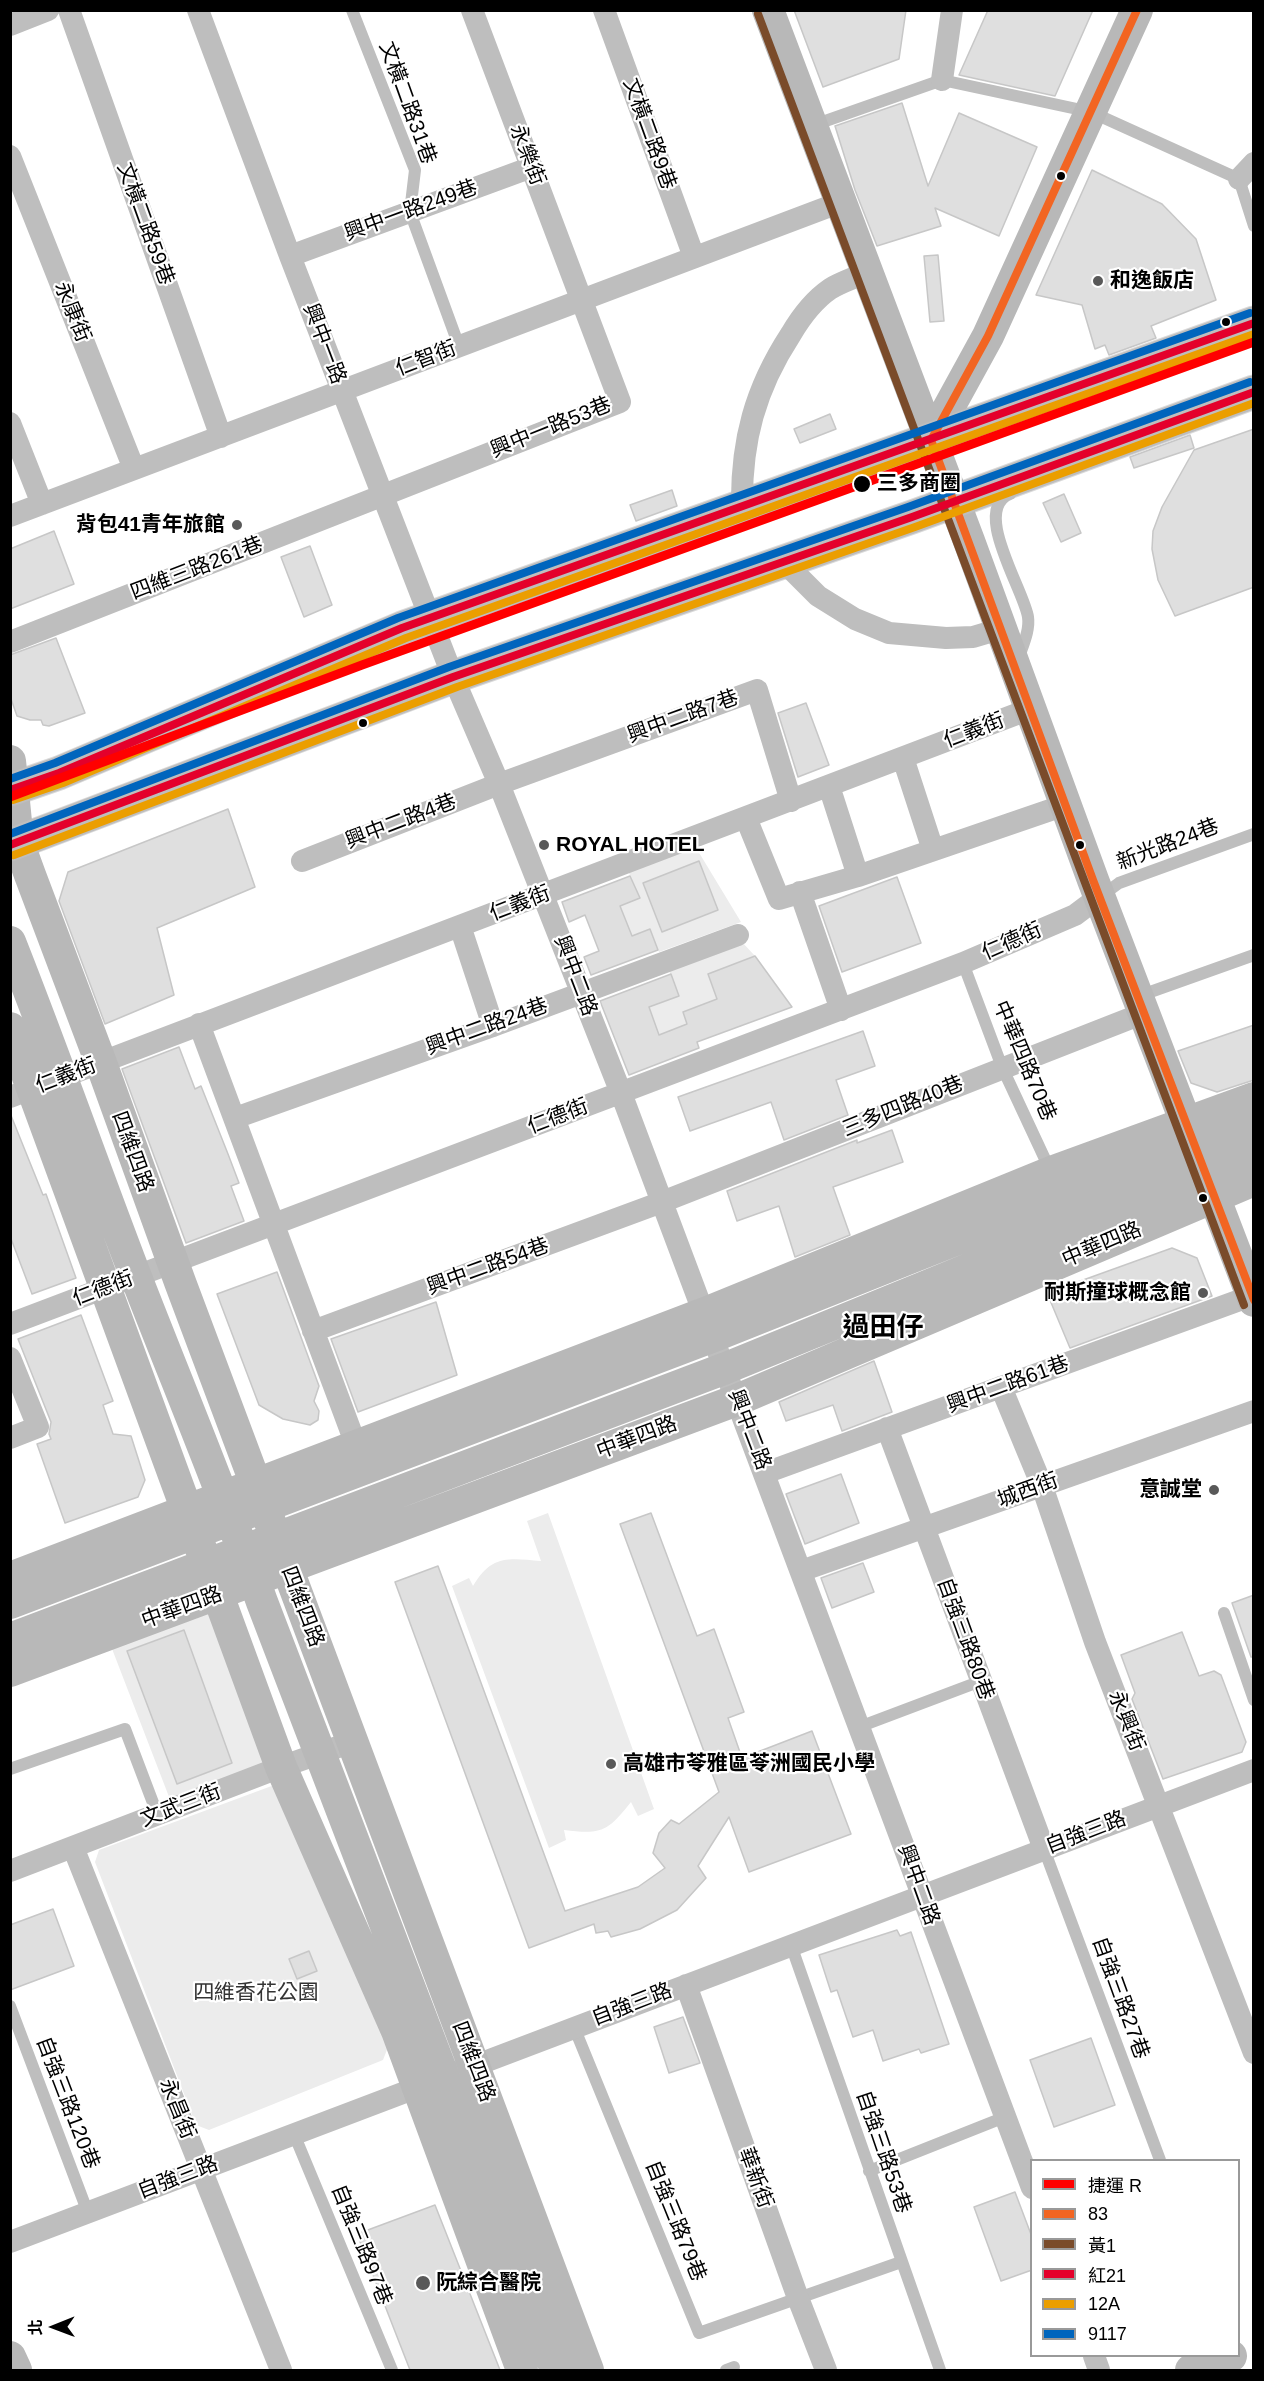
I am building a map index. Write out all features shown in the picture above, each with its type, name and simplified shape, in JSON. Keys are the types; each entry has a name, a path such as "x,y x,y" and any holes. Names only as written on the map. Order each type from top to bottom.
{"main road":[{"path":"12,780 59,773 430,617 1254,323"},
{"path":"14,844 453,676 1039,471 1254,392"}],"street":[{"path":"10,25 48,10"},
{"name":"文橫二路59巷","path":"69,10 221,436"},
{"name":"興中一路","path":"198,10 290,256 453,676"},
{"name":"永樂街","path":"472,10 582,300"},
{"name":"文橫二路9巷","path":"604,10 694,258"},
{"path":"768,10 954,501 1099,897 1252,1299"},
{"path":"942,80 952,10"},
{"path":"931,440 988,336 1137,10"},
{"name":"永康街","path":"10,156 134,469"},
{"name":"興中一路249巷","path":"290,256 531,167"},
{"name":"仁智街","path":"10,516 841,202"},
{"path":"742,507 742,474 749,430 759,392 777,354 802,315 830,289 867,272"},
{"name":"興中一路53巷","path":"383,495 620,402 582,300"},
{"path":"10,423 42,504"},
{"name":"四維三路261巷","path":"10,642 383,495"},
{"path":"783,561 818,596 855,619 889,633 946,638 973,637 1000,629"},
{"name":"興中二路","path":"453,676 544,895 621,1093 1030,2183"},
{"name":"興中二路7巷","path":"499,784 757,690 790,801"},
{"name":"仁義街","path":"22,1092 1030,709"},
{"path":"903,758 933,850"},
{"name":"四維四路","path":"12,780 14,844 101,1063 172,1262 588,2370"},
{"name":"興中二路4巷","path":"302,861 499,784"},
{"path":"829,786 858,876"},
{"path":"790,896 858,876 1065,805"},
{"path":"746,818 790,896 841,1010"},
{"name":"仁德街","path":"10,1324 963,963 1075,915 1099,897"},
{"path":"460,926 493,1026"},
{"name":"興中二路24巷","path":"235,1118 738,935"},
{"name":"四維四路","path":"10,942 320,1754 431,2081 522,2370"},
{"name":"三多四路40巷","path":"662,1202 1002,1067 1140,1005"},
{"path":"199,1024 356,1445"},
{"name":"四維四路","path":"10,1028 22,1092 106,1287 281,1767 397,2031 431,2081 556,2370"},
{"name":"中華四路","path":"10,1639 726,1368 1199,1161 1254,1098"},
{"name":"中華四路","path":"10,1671 255,1582 737,1400 1199,1161 1254,1124"},
{"name":"中華四路","path":"10,1578 191,1522 709,1324 1141,1166 1254,1155"},
{"name":"中華四路","path":"260,1496 356,1445 709,1324 1051,1172 1199,1161 1254,1180"},
{"name":"興中二路54巷","path":"313,1331 662,1202"},
{"name":"興中二路61巷","path":"765,1473 1252,1299"},
{"path":"10,1358 38,1427 10,1438"},
{"name":"永興街","path":"1001,1387 1041,1486 1095,1642 1254,2053"},
{"name":"城西街","path":"801,1571 1254,1411"},
{"name":"自強三路80巷","path":"887,1428 1044,1849"},
{"name":"中華四路","path":"10,1604 191,1522"},
{"name":"文武三街","path":"10,1871 352,1742"},
{"name":"自強三路","path":"10,2242 1254,1770"},
{"name":"永昌街","path":"73,1847 281,2370"},
{"name":"華新街","path":"686,1985 826,2370"},
{"path":"1240,2353 1254,2347"},
{"path":"10,2357 16,2370"},
{"path":"1191,2370 1227,2357"}],"lane":[{"name":"文橫二路31巷","path":"352,10 415,170 410,212 459,346"},
{"path":"812,125 942,80 1091,112 1246,171 1254,226"},
{"path":"1015,670 1026,635 1028,617 1000,542 995,516 1002,497 1029,487 1036,480 1039,471"},
{"name":"新光路24巷","path":"1099,897 1119,883 1254,834"},
{"path":"1140,1005 1254,955"},
{"name":"中華四路70巷","path":"963,963 1002,1067 1051,1172"},
{"path":"1224,1613 1254,1700"},
{"path":"859,1727 981,1681"},
{"path":"10,1769 125,1729 158,1816"},
{"name":"自強三路27巷","path":"1044,1849 1160,2159"},
{"name":"自強三路53巷","path":"791,1945 940,2370"},
{"name":"自強三路120巷","path":"10,2006 88,2213"},
{"name":"自強三路79巷","path":"574,2027 699,2333 798,2298"},
{"path":"869,2171 1005,2117"},
{"name":"自強三路97巷","path":"294,2134 392,2370"},
{"path":"798,2298 901,2262"}],"green space":[{"path":"695,846 741,922 659,952 650,929 632,936 620,906 640,898 629,873"},
{"path":"742,942 755,956 708,974 715,993 729,995 687,1024 659,1035 649,1007 679,996 668,968"},
{"path":"548,1513 654,1809 638,1816 631,1802 610,1825 603,1829 587,1832 564,1830 566,1840 549,1848 452,1586 469,1578 473,1586 487,1569 501,1561 519,1559 541,1561 527,1521"},
{"path":"210,1610 273,1766 171,1802 109,1641"},
{"name":"四維香花公園","path":"277,1784 388,2047 383,2060 209,2130 196,2125 95,1862 99,1850"}],"building":[{"path":"794,10 906,10 899,59 823,87"},
{"path":"988,10 1093,10 1055,96 959,75"},
{"path":"902,103 928,186 959,113 1037,147 999,236 935,208 941,226 877,246 855,190 835,126"},
{"path":"1092,170 1162,204 1196,239 1216,300 1151,326 1156,338 1109,355 1105,345 1095,349 1082,305 1036,295"},
{"path":"938,255 944,321 930,322 924,256"},
{"path":"830,414 836,429 800,443 794,429"},
{"path":"1254,429 1254,587 1175,616 1158,580 1152,549 1153,531 1162,507 1194,450"},
{"path":"1190,435 1194,448 1134,468 1130,457"},
{"path":"672,490 677,506 636,521 630,505"},
{"path":"1064,494 1081,533 1061,542 1043,503"},
{"path":"54,531 74,584 10,609 10,549"},
{"path":"310,546 332,605 304,617 281,557"},
{"path":"56,638 85,713 49,726 43,725 41,720 30,720 17,716 10,696 10,655"},
{"path":"806,703 829,765 798,777 778,713"},
{"path":"228,809 255,887 157,928 174,995 105,1024 59,901 68,872"},
{"path":"699,861 718,910 662,932 643,883"},
{"path":"630,876 640,898 620,906 632,936 650,929 658,950 591,975 584,957 599,951 585,915 569,922 562,902"},
{"path":"897,877 921,943 842,972 819,906"},
{"path":"755,956 792,1007 697,1042 699,1048 629,1075 600,1001 671,974 679,996 649,1007 659,1035 687,1024 683,1012 717,999 708,974"},
{"path":"1254,1025 1254,1080 1217,1092 1191,1083 1178,1051"},
{"path":"863,1031 875,1066 836,1080 848,1115 784,1140 771,1102 690,1131 678,1097"},
{"path":"179,1047 195,1089 201,1086 239,1183 231,1186 244,1221 186,1243 122,1069"},
{"path":"10,1113 43,1195 46,1194 76,1278 32,1294 10,1236"},
{"path":"892,1130 903,1162 833,1187 850,1235 795,1257 779,1206 737,1221 727,1191 857,1140 857,1143"},
{"path":"1172,1248 1197,1258 1212,1296 1070,1348 1047,1293"},
{"path":"277,1272 319,1386 314,1401 319,1411 318,1420 310,1425 283,1419 259,1405 217,1294"},
{"path":"436,1302 457,1375 358,1412 331,1339"},
{"path":"81,1315 113,1401 103,1405 113,1434 131,1436 145,1480 138,1497 65,1523 37,1444 51,1439 49,1434 51,1422 18,1339"},
{"path":"874,1361 892,1412 842,1431 833,1405 786,1421 779,1402"},
{"path":"841,1474 859,1523 805,1544 786,1494"},
{"path":"651,1513 697,1636 714,1629 744,1712 728,1718 742,1758 812,1731 851,1834 749,1872 729,1817 698,1866 706,1878 677,1910 640,1929 611,1937 608,1931 596,1933 594,1924 529,1948 395,1582 438,1566 565,1911 638,1887 665,1868 653,1853 659,1833 671,1820 679,1824 719,1792 620,1524"},
{"path":"863,1563 874,1592 832,1608 821,1578"},
{"path":"1254,1595 1254,1657 1251,1657 1232,1603"},
{"path":"184,1630 232,1763 177,1784 127,1651"},
{"path":"1182,1632 1199,1676 1214,1671 1221,1675 1246,1742 1242,1752 1163,1779 1132,1699 1135,1693 1121,1655"},
{"path":"53,1909 74,1966 10,1990 10,1925"},
{"path":"897,1930 900,1936 911,1932 949,2044 921,2053 919,2049 883,2061 873,2030 853,2037 837,1990 831,1992 819,1955"},
{"path":"309,1951 317,1971 297,1979 289,1959"},
{"path":"683,2017 700,2063 669,2073 654,2027"},
{"path":"1091,2038 1115,2105 1054,2127 1030,2060"},
{"path":"1015,2192 1030,2232 1030,2271 1001,2281 974,2207"},
{"name":"阮綜合醫院","path":"435,2205 500,2370 410,2370 357,2234"}],"metro line":[{"name":"R","path":"10,797 362,665 1254,342"}],"transit line":[{"name":"83","path":"931,440 988,336 1137,10"},
{"name":"黃1","path":"758,14 1244,1305"},
{"name":"9117","path":"10,779 55,763 398,618 1250,313"},
{"name":"紅21","path":"10,790 59,773 402,628 1254,323"},
{"name":"12A","path":"13,800 63,783 406,638 1254,334"},
{"name":"9117","path":"10,834 449,667 908,507 1250,382"},
{"name":"紅21","path":"10,845 453,677 912,517 1254,392"},
{"name":"12A","path":"14,855 457,687 915,527 1254,403"},
{"name":"83","path":"931,440 1093,880 1254,1300"}],"place":[{"name":"和逸飯店","path":"1098,281"},
{"name":"三多商圈","path":"862,484"},
{"name":"背包41青年旅館","path":"237,525"},
{"name":"ROYAL HOTEL","path":"544,845"},
{"name":"耐斯撞球概念館","path":"1203,1293"},
{"name":"意誠堂","path":"1214,1490"},
{"name":"高雄市苓雅區苓洲國民小學","path":"611,1764"},
{"name":"阮綜合醫院","path":"423,2283"}],"district":[{"name":"過田仔","path":"883,1329"}]}
